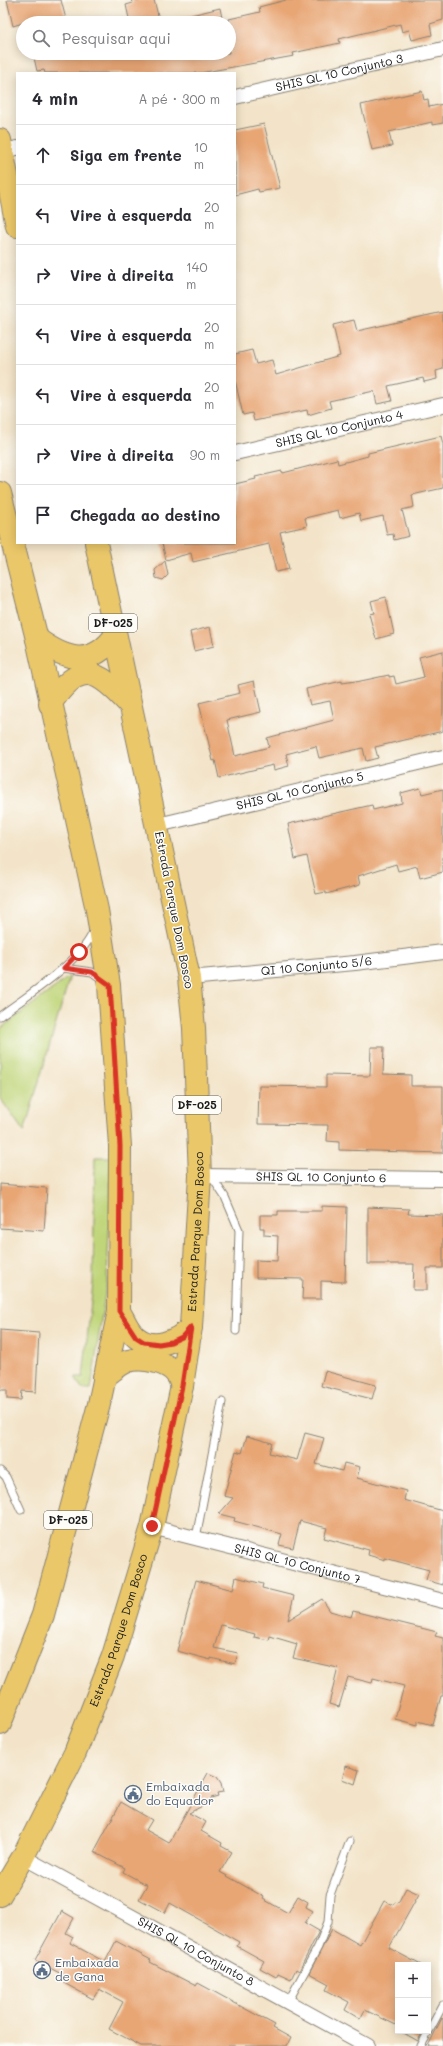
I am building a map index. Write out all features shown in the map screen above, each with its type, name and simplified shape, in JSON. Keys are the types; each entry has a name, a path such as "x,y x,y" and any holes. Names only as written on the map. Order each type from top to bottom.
{"main road":[{"path":"7,146 16,217"},
{"path":"0,228 16,225"},
{"name":"DF-025","path":"0,493 37,639 50,704 97,910 110,985 120,1146 119,1311 99,1404 43,1615 0,1724"},
{"name":"Estrada Parque Dom Bosco","path":"0,1896 23,1857 75,1753 108,1670 152,1526 182,1386 191,1327 206,1176 189,978 158,825 129,704 96,544"},
{"path":"37,639 56,652 78,658 93,656 100,653 115,636"},
{"path":"50,704 61,688 74,678 86,674 97,675 109,682 129,704"},
{"path":"119,1311 136,1337 144,1342 159,1344 171,1342 182,1337 191,1327"},
{"path":"104,1377 128,1361 141,1360 168,1366 177,1374 182,1386"}],"street":[{"name":"SHIS QL 10 Conjunto 3","path":"236,97 443,49"},
{"name":"SHIS QL 10 Conjunto 4","path":"236,453 443,405"},
{"name":"SHIS QL 10 Conjunto 5","path":"158,825 443,756"},
{"name":"QI 10 Conjunto 5/6","path":"189,978 355,963 443,952"},
{"name":"SHIS QL 10 Conjunto 6","path":"206,1176 443,1179"},
{"name":"SHIS QL 10 Conjunto 7","path":"152,1526 443,1601"},
{"name":"SHIS QL 10 Conjunto 8","path":"23,1857 368,2046"}],"lane":[{"path":"0,1016 64,968 87,942 93,932 97,910"},
{"path":"64,968 92,972 110,985"},
{"path":"206,1176 225,1197 239,1230 236,1330"},
{"path":"196,1538 222,1402"},
{"path":"0,1471 6,1477 21,1510"},
{"path":"288,2002 318,1947 328,1922 330,1894 350,1841"},
{"path":"421,2046 443,2005"}],"green space":[{"path":"70,976 24,1132 0,1098 0,1029"},
{"path":"95,1157 112,1157 107,1280 91,1389 82,1389 75,1377 83,1377 93,1283"}],"building":[{"path":"7,0 61,0 65,16 16,16 16,25 13,26"},
{"path":"132,0 154,0 158,16 128,16 126,5 133,3"},
{"path":"286,0 443,0 443,20 430,24 432,35 412,40 409,30 402,32 400,24 339,39 340,43 293,53 294,56 206,72 37,71 35,60 236,60 236,17 260,12 259,7"},
{"path":"220,8 222,16 187,16"},
{"path":"422,91 424,100 428,99 429,107 443,104 443,123 432,125 432,122 389,132 392,146 372,150 361,105"},
{"path":"264,124 280,188 259,192 258,189 236,195 236,130"},
{"path":"443,312 443,369 436,371 437,379 424,382 423,378 388,386 392,401 377,404 374,391 329,401 331,408 308,415 307,410 254,421 252,413 243,415 236,384 236,354 252,350 256,364 272,360 276,375 340,356 333,325 354,320 357,331"},
{"path":"441,436 443,444 443,488 412,495 414,507 402,510 409,536 394,540 393,534 387,535 383,516 361,521 359,513 340,518 338,510 305,518 307,526 280,532 289,569 276,572 269,544 193,562 191,553 166,560 162,544 236,544 236,484 256,479 255,477 282,471 283,473 337,459 338,464 368,456 368,453"},
{"path":"165,561 168,575 163,580 156,578 155,570"},
{"path":"386,597 394,634 376,639 369,614 374,613 371,601"},
{"path":"210,627 214,646 194,651 190,632"},
{"path":"443,651 443,731 375,747 378,758 366,761 363,748 319,758 316,746 286,754 289,766 274,770 273,765 219,778 215,760 213,761 199,703 240,693 238,685 254,681 261,712 227,720 235,756 269,747 267,738 334,720 330,701 310,705 306,689 342,681 342,683 356,682 389,675 389,677 394,676 396,684 424,677 419,657"},
{"path":"420,788 422,794 443,789 443,872 420,878 417,866 398,871 396,864 358,876 360,885 326,894 326,892 316,894 307,856 295,859 288,824 372,805 373,810 402,803 401,793"},
{"path":"371,1047 384,1047 383,1074 411,1075 411,1086 443,1086 443,1153 339,1150 339,1142 327,1141 328,1125 258,1124 259,1086 326,1087 326,1075 370,1076"},
{"path":"0,1184 47,1188 44,1231 0,1228"},
{"path":"322,1206 347,1207 345,1282 321,1281 321,1299 302,1299 303,1279 256,1278 256,1260 277,1261 278,1236 264,1235 264,1228 260,1228 260,1215 278,1215 278,1211 322,1211"},
{"path":"368,1207 409,1209 408,1214 443,1215 443,1268 427,1268 427,1290 413,1290 414,1264 368,1264"},
{"path":"0,1330 39,1333 36,1392 22,1391 21,1400 7,1399 7,1390 0,1390"},
{"path":"325,1371 376,1385 372,1399 321,1386"},
{"path":"305,1433 324,1438 316,1464 342,1471 344,1463 360,1467 357,1478 406,1491 404,1500 443,1511 443,1585 426,1580 429,1570 368,1555 369,1550 324,1538 327,1528 300,1521 293,1548 279,1545 282,1534 234,1521 235,1518 219,1514 233,1498 224,1496 236,1451 242,1453 247,1436 272,1443 269,1453 297,1460"},
{"path":"236,1577 263,1584 262,1588 294,1596 288,1620 322,1599 330,1611 351,1617 353,1611 437,1632 435,1636 443,1638 443,1696 441,1696 433,1725 418,1721 418,1725 395,1719 404,1686 373,1678 372,1683 348,1677 339,1707 329,1704 338,1668 293,1658 297,1644 270,1636 269,1640 254,1637 255,1634 221,1625 214,1648 238,1653 235,1664 211,1658 211,1660 177,1651 196,1580 233,1590"},
{"path":"346,1766 359,1770 355,1784 342,1779"},
{"path":"208,1773 217,1777 221,1783 223,1792 217,1793 218,1796 211,1798 208,1803 189,1813 206,1822 201,1831 222,1843 221,1846 232,1852 220,1872 264,1897 263,1899 288,1913 298,1896 308,1902 306,1907 313,1911 305,1923 319,1931 299,1971 296,1969 291,1979 278,1973 276,1977 260,1968 264,1961 237,1946 239,1942 170,1903 165,1913 139,1899 147,1885 123,1872 125,1868 94,1852 121,1802 152,1820 146,1830 169,1843"},
{"path":"406,1888 419,1894 389,1948 415,1962 395,1962 395,2025 365,2010 360,2019 345,2010 349,2002 326,1990 329,1984 309,1973 332,1929 360,1945 384,1901 393,1905 395,1902 398,1903"},
{"path":"62,1911 74,1918 66,1933 73,1937 70,1943 105,1962 116,1941 151,1960 150,1962 196,1986 198,1983 275,2025 273,2028 291,2038 287,2046 141,2046 109,2029 123,2002 99,1989 93,1999 64,1983 67,1977 35,1960"},
{"path":"442,2018 443,2046 428,2046"},
{"path":"405,2034 422,2034 418,2041"}],"place":[{"name":"Embaixada do Equador","path":"133,1794"},
{"name":"Embaixada de Gana","path":"42,1970"}],"route":[{"path":"79,952 64,968 92,972 110,985 120,1146 119,1311 127,1326 136,1337 144,1342 159,1344 171,1342 182,1337 191,1327 182,1386 152,1526"}]}
